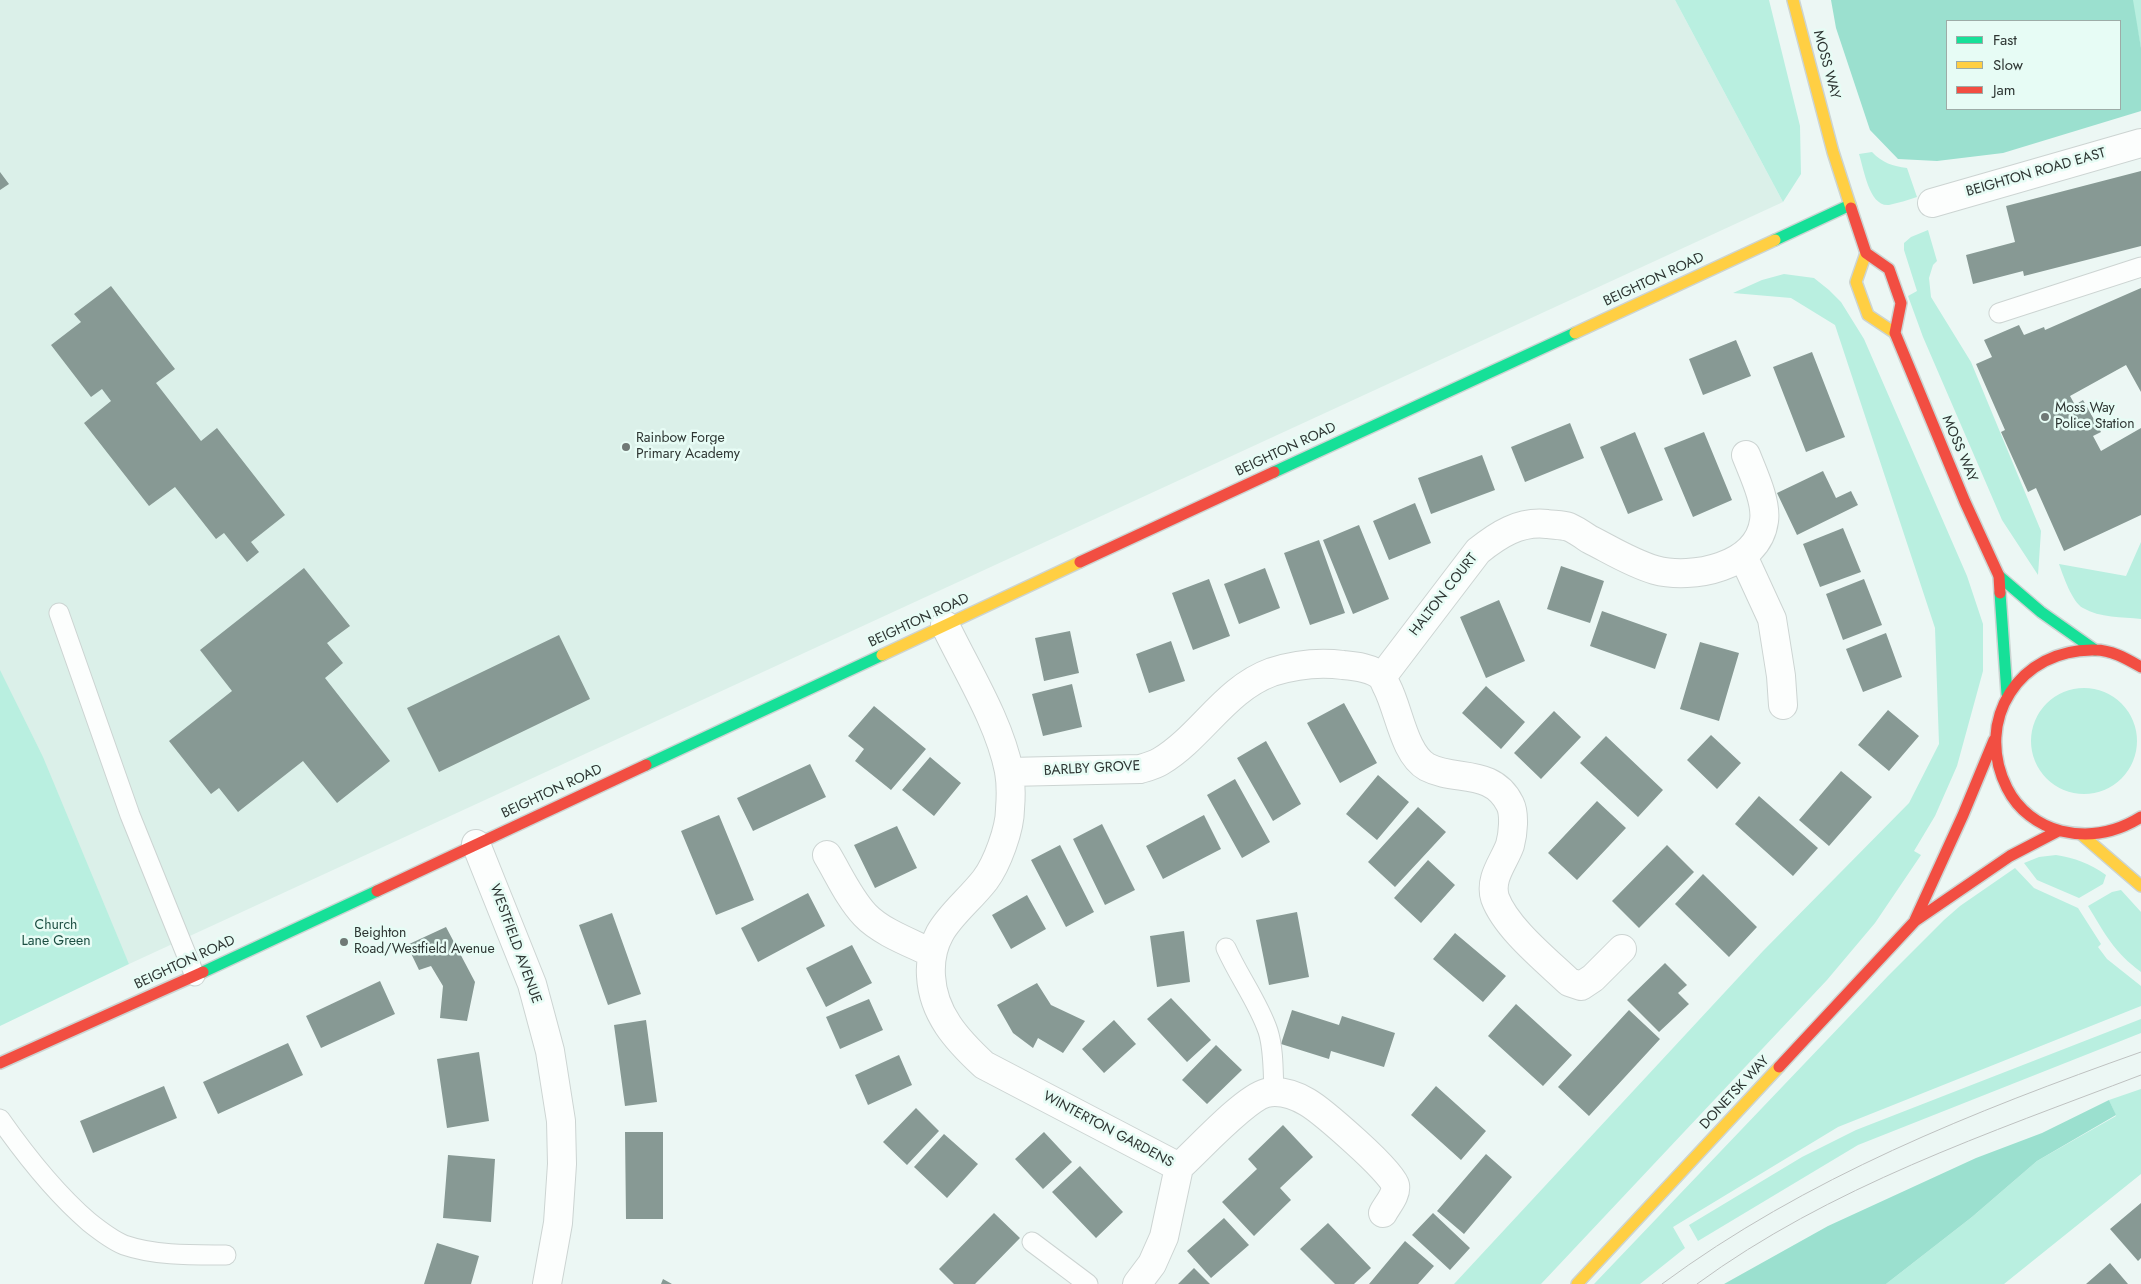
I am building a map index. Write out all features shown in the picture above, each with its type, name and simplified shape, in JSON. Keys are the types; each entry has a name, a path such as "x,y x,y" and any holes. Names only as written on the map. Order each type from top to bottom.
{"street":[{"name":"MOSS WAY","path":"1793,0 1834,152 1866,253"},
{"name":"BEIGHTON ROAD EAST","path":"1932,203 2141,143"},
{"name":"BEIGHTON ROAD","path":"0,1063 195,976 1850,205"},
{"path":"1866,253 1889,269 1901,303 1895,333 1868,315 1856,282 1866,253"},
{"name":"MOSS WAY","path":"1895,333 1965,502 1999,576 2007,694"},
{"name":"HALTON COURT","path":"1382,677 1478,551 1497,536 1520,526 1544,524 1569,527 1632,562 1670,573 1696,573 1743,556 1759,540 1764,520 1760,492 1746,455"},
{"path":"1743,556 1772,619 1781,676 1783,705"},
{"name":"MOSS WAY","path":"1999,576 2041,612 2095,650"},
{"name":"WINTERTON GARDENS","path":"945,625 996,730 1009,772 1010,811 1004,842 986,879 950,918 934,942 930,962 932,988 942,1017 959,1042 984,1065 1179,1167 1246,1104 1266,1093 1274,1093"},
{"path":"2109,653 2133,647"},
{"path":"2141,667 2126,659 2095,650 2074,650 2054,656 2020,678 2007,694 1998,716 1994,740 1996,764 2004,786 2018,805 2036,821 2058,831 2082,835 2107,833 2130,825 2141,817"},
{"name":"BARLBY GROVE","path":"1009,772 1140,769 1160,762 1182,745 1215,710 1242,689 1271,673 1303,665 1335,664 1361,667 1382,677"},
{"path":"1382,677 1392,696 1416,759 1428,767 1487,780 1498,788 1510,805 1513,822 1510,844 1496,873 1494,896 1510,924 1569,982 1581,986 1593,978 1622,949"},
{"name":"DONETSK WAY","path":"1915,921 1963,815 1994,740"},
{"name":"DONETSK WAY","path":"1577,1284 1915,921 2010,856 2058,831"},
{"path":"2082,835 2141,886"},
{"name":"WESTFIELD AVENUE","path":"476,844 532,984 550,1051 562,1121 562,1164 558,1223 547,1284"},
{"path":"827,856 849,893 866,916 895,936 932,953"},
{"path":"1274,1093 1286,1092 1308,1102 1360,1145 1391,1177 1395,1185 1394,1194 1383,1213"},
{"path":"1136,1284 1152,1264 1164,1237 1179,1167"}],"lane":[{"path":"1999,314 2141,267"},
{"path":"59,614 130,815 195,976"},
{"path":"1226,948 1236,970 1259,1008 1269,1033 1274,1093"},
{"path":"0,1118 27,1158 68,1204 99,1230 123,1244 154,1252 226,1254"},
{"path":"1032,1242 1088,1284"}],"shaded area":[{"name":"Rainbow Forge Primary Academy","path":"0,0 1675,0 1783,202 129,964 0,692"}],"green space":[{"path":"1675,0 1769,0 1800,126 1801,174 1783,202"},
{"path":"1831,0 2133,0 2141,48 2141,111 2003,153 1937,161 1898,159 1870,130 1836,28"},
{"path":"2132,0 2141,0 2141,49"},
{"path":"1872,152 1888,163 1907,168 1917,197 1889,205 1882,204 1877,200 1868,186 1859,154"},
{"path":"1928,230 1937,261 1933,265 1929,278 1931,297 1971,362 2041,531 2038,575 2002,520 1923,337 1908,296 1917,291 1904,250 1904,243 1911,237"},
{"path":"1784,274 1814,278 1829,290 1841,302 1864,339 1967,576 1983,624 1983,671 1957,766 1935,816 1914,851 1921,855 1875,923 1827,980 1541,1284 1454,1284 1763,951 1909,803 1939,744 1935,628 1835,325 1791,298 1733,293 1762,280"},
{"path":"2141,542 2141,619 2097,614 2079,605 2068,588 2059,564 2126,576"},
{"name":"Church Lane Green","path":"0,670 43,757 129,964 0,1026"},
{"path":"2084,688 2104,692 2121,704 2133,721 2137,741 2133,761 2121,778 2104,790 2084,794 2064,790 2047,778 2035,761 2031,741 2035,721 2047,704 2064,692"},
{"path":"2056,855 2094,867 2106,875 2103,884 2079,898 2037,880 2024,863 2039,857"},
{"path":"2015,868 2034,888 2078,908 2101,944 2098,947 2107,959 2141,986 2141,1006 1838,1127 1673,1227 1685,1248 1640,1284 1594,1284 1888,976 1944,920 1960,906"},
{"path":"2121,890 2141,912 2141,972 2117,950 2088,906 2112,892"},
{"path":"2141,1019 2141,1033 1858,1145 1698,1241 1689,1225 1802,1157 1856,1130"},
{"path":"2141,1089 2141,1174 2004,1284 1886,1284 1972,1217 2037,1161 2116,1116 2109,1100"},
{"path":"2109,1100 2116,1115 2037,1161 1972,1217 1886,1284 1724,1284 1828,1226 1976,1158 2042,1133"}],"building":[{"path":"2141,171 2141,246 2024,276 2023,271 1973,284 1966,255 2015,242 2006,206"},
{"path":"0,172 9,184 0,190"},
{"path":"111,286 175,369 156,383 201,441 217,428 285,515 251,542 259,552 247,562 224,533 216,539 175,487 149,506 84,423 111,401 102,389 91,397 51,345 81,322 74,314"},
{"name":"Moss Way Police Station","path":"2141,288 2141,392 2126,365 2070,396 2075,405 2083,400 2101,432 2093,436 2101,451 2141,428 2141,515 2064,551 2036,488 2028,492 2001,432 2005,430 1976,364 1992,357 1984,340 2019,325 2024,335 2044,327 2045,330"},
{"path":"1736,340 1751,376 1703,395 1689,359"},
{"path":"1812,352 1845,437 1806,452 1773,367"},
{"path":"1570,423 1584,458 1525,482 1511,447"},
{"path":"1635,432 1663,500 1628,514 1600,447"},
{"path":"1704,432 1732,500 1693,517 1664,448"},
{"path":"1482,455 1495,490 1431,514 1418,478"},
{"path":"1823,471 1836,498 1851,491 1858,505 1797,535 1777,493"},
{"path":"1415,503 1431,543 1389,560 1373,521"},
{"path":"1359,525 1389,599 1353,614 1323,540"},
{"path":"1843,528 1861,572 1820,587 1803,544"},
{"path":"1319,540 1345,613 1310,625 1284,553"},
{"path":"1561,566 1604,581 1590,623 1547,609"},
{"path":"304,568 350,626 327,643 343,663 325,678 390,761 337,803 303,761 238,812 219,788 211,794 169,741 232,691 200,650"},
{"path":"1265,568 1280,608 1239,624 1224,584"},
{"path":"1209,579 1230,636 1193,650 1172,593"},
{"path":"1864,579 1882,625 1843,640 1826,594"},
{"path":"1499,600 1525,661 1486,678 1460,617"},
{"path":"1602,611 1667,634 1655,669 1590,646"},
{"path":"1070,631 1079,673 1044,681 1035,638"},
{"path":"1886,633 1902,677 1863,692 1846,649"},
{"path":"559,635 590,699 439,772 407,708"},
{"path":"1171,641 1185,681 1149,693 1136,654"},
{"path":"1700,642 1739,653 1719,721 1680,709"},
{"path":"1072,684 1082,727 1043,736 1032,694"},
{"path":"1486,686 1525,722 1501,749 1462,713"},
{"path":"1344,703 1377,763 1340,783 1307,723"},
{"path":"874,706 926,749 891,790 855,761 864,749 848,736"},
{"path":"1888,710 1919,736 1889,771 1858,745"},
{"path":"1554,711 1581,737 1541,779 1514,753"},
{"path":"1711,735 1741,763 1717,789 1687,760"},
{"path":"1606,736 1663,790 1638,817 1580,763"},
{"path":"1266,741 1301,804 1273,821 1237,758"},
{"path":"930,757 961,783 934,816 902,790"},
{"path":"810,764 826,797 753,831 737,798"},
{"path":"1841,771 1872,797 1829,846 1799,820"},
{"path":"1378,775 1409,802 1377,840 1346,814"},
{"path":"1235,779 1270,842 1242,858 1207,795"},
{"path":"1759,796 1818,848 1793,876 1735,824"},
{"path":"1597,801 1626,828 1577,880 1548,853"},
{"path":"1418,807 1446,832 1395,887 1368,862"},
{"path":"719,815 754,900 716,915 681,831"},
{"path":"1204,815 1221,849 1163,879 1146,846"},
{"path":"1102,824 1135,890 1105,905 1073,839"},
{"path":"897,826 917,868 875,888 854,845"},
{"path":"1060,845 1094,912 1066,927 1031,860"},
{"path":"1667,845 1694,872 1639,928 1612,901"},
{"path":"1428,860 1455,885 1421,923 1394,898"},
{"path":"1703,874 1757,927 1729,957 1675,904"},
{"path":"808,893 825,926 758,962 741,928"},
{"path":"1027,895 1046,929 1011,949 992,915"},
{"path":"1297,912 1309,977 1269,985 1256,920"},
{"path":"612,913 641,994 608,1005 579,925"},
{"path":"446,927 475,982 467,1021 440,1018 443,986 431,966 419,970 407,945"},
{"path":"1184,931 1190,982 1157,987 1150,936"},
{"path":"1455,933 1506,976 1483,1002 1433,959"},
{"path":"852,945 872,983 826,1007 806,968"},
{"path":"1665,963 1687,985 1678,993 1689,1004 1659,1032 1627,1000"},
{"path":"380,981 395,1014 321,1048 306,1016"},
{"path":"1037,983 1051,1005 1085,1021 1063,1053 1038,1038 1033,1048 1013,1033 997,1005"},
{"path":"1171,998 1211,1040 1187,1062 1147,1019"},
{"path":"869,999 883,1030 840,1049 826,1017"},
{"path":"1516,1004 1572,1055 1543,1086 1488,1036"},
{"path":"1292,1010 1339,1025 1342,1016 1395,1033 1384,1067 1331,1051 1329,1059 1281,1044"},
{"path":"1629,1010 1660,1039 1589,1116 1558,1087"},
{"path":"646,1020 657,1102 625,1106 614,1025"},
{"path":"1114,1020 1136,1044 1104,1073 1082,1049"},
{"path":"288,1043 303,1075 218,1114 203,1082"},
{"path":"1216,1045 1242,1070 1207,1104 1182,1080"},
{"path":"479,1052 489,1121 447,1128 437,1059"},
{"path":"899,1055 912,1085 868,1105 855,1075"},
{"path":"164,1086 177,1118 93,1153 80,1121"},
{"path":"1436,1086 1486,1131 1461,1160 1411,1115"},
{"path":"916,1108 939,1131 907,1165 883,1142"},
{"path":"1283,1125 1313,1157 1280,1188 1291,1200 1254,1236 1222,1202 1257,1169 1248,1159"},
{"path":"625,1132 663,1132 663,1219 626,1219"},
{"path":"1044,1132 1072,1162 1043,1189 1015,1159"},
{"path":"944,1134 978,1164 947,1198 914,1167"},
{"path":"1486,1154 1512,1177 1464,1234 1437,1211"},
{"path":"448,1155 495,1159 491,1222 443,1218"},
{"path":"1080,1166 1123,1212 1096,1238 1052,1192"},
{"path":"2141,1203 2141,1258 2138,1261 2110,1229"},
{"path":"994,1213 1020,1238 975,1284 954,1284 939,1269"},
{"path":"1433,1213 1470,1248 1450,1270 1412,1235"},
{"path":"1224,1218 1249,1245 1211,1278 1187,1251"},
{"path":"1328,1223 1371,1268 1354,1284 1335,1284 1300,1249"},
{"path":"1405,1241 1434,1266 1418,1284 1369,1284"},
{"path":"437,1243 479,1256 471,1284 424,1284"},
{"path":"2110,1263 2128,1284 2086,1284"},
{"path":"1194,1268 1210,1284 1178,1284"},
{"path":"663,1279 672,1284 661,1284"}],"tram line":[{"path":"1662,1284 1717,1246 1774,1211 1892,1150 2016,1098 2141,1052"},
{"path":"1697,1284 1748,1250 1801,1219 1855,1191 1969,1141 2141,1075"}],"traffic: fast":[{"path":"1775,240 1850,205"},
{"path":"1274,472 1575,333"},
{"path":"1999,576 2041,612 2095,650"},
{"path":"2000,593 2007,694"},
{"path":"646,765 882,655"},
{"path":"203,972 377,891"}],"traffic: slow":[{"path":"1793,0 1833,152 1851,208"},
{"path":"1575,333 1775,240"},
{"path":"1866,253 1856,282 1868,315 1895,333"},
{"path":"882,655 1080,562"},
{"path":"2082,835 2141,886"},
{"path":"1577,1284 1779,1067"}],"traffic: jam":[{"path":"1851,208 1866,253 1889,269 1901,303 1895,333 1965,502 1999,576 2000,593"},
{"path":"1080,562 1274,472"},
{"path":"2141,667 2125,658 2101,650 2068,653 2045,661 2025,675 2010,693 2000,714 1996,737 1998,762 2007,788 2023,810 2044,825 2061,831 2093,834 2113,830 2141,817"},
{"path":"1915,920 1963,815 1994,740"},
{"path":"377,891 646,765"},
{"path":"1779,1067 1915,921 2010,856 2058,831"},
{"path":"0,1063 203,972"}],"place":[{"name":"Moss Way Police Station","path":"2045,417"},
{"name":"Rainbow Forge Primary Academy","path":"626,447"},
{"name":"Beighton Road/Westfield Avenue","path":"344,942"}]}
